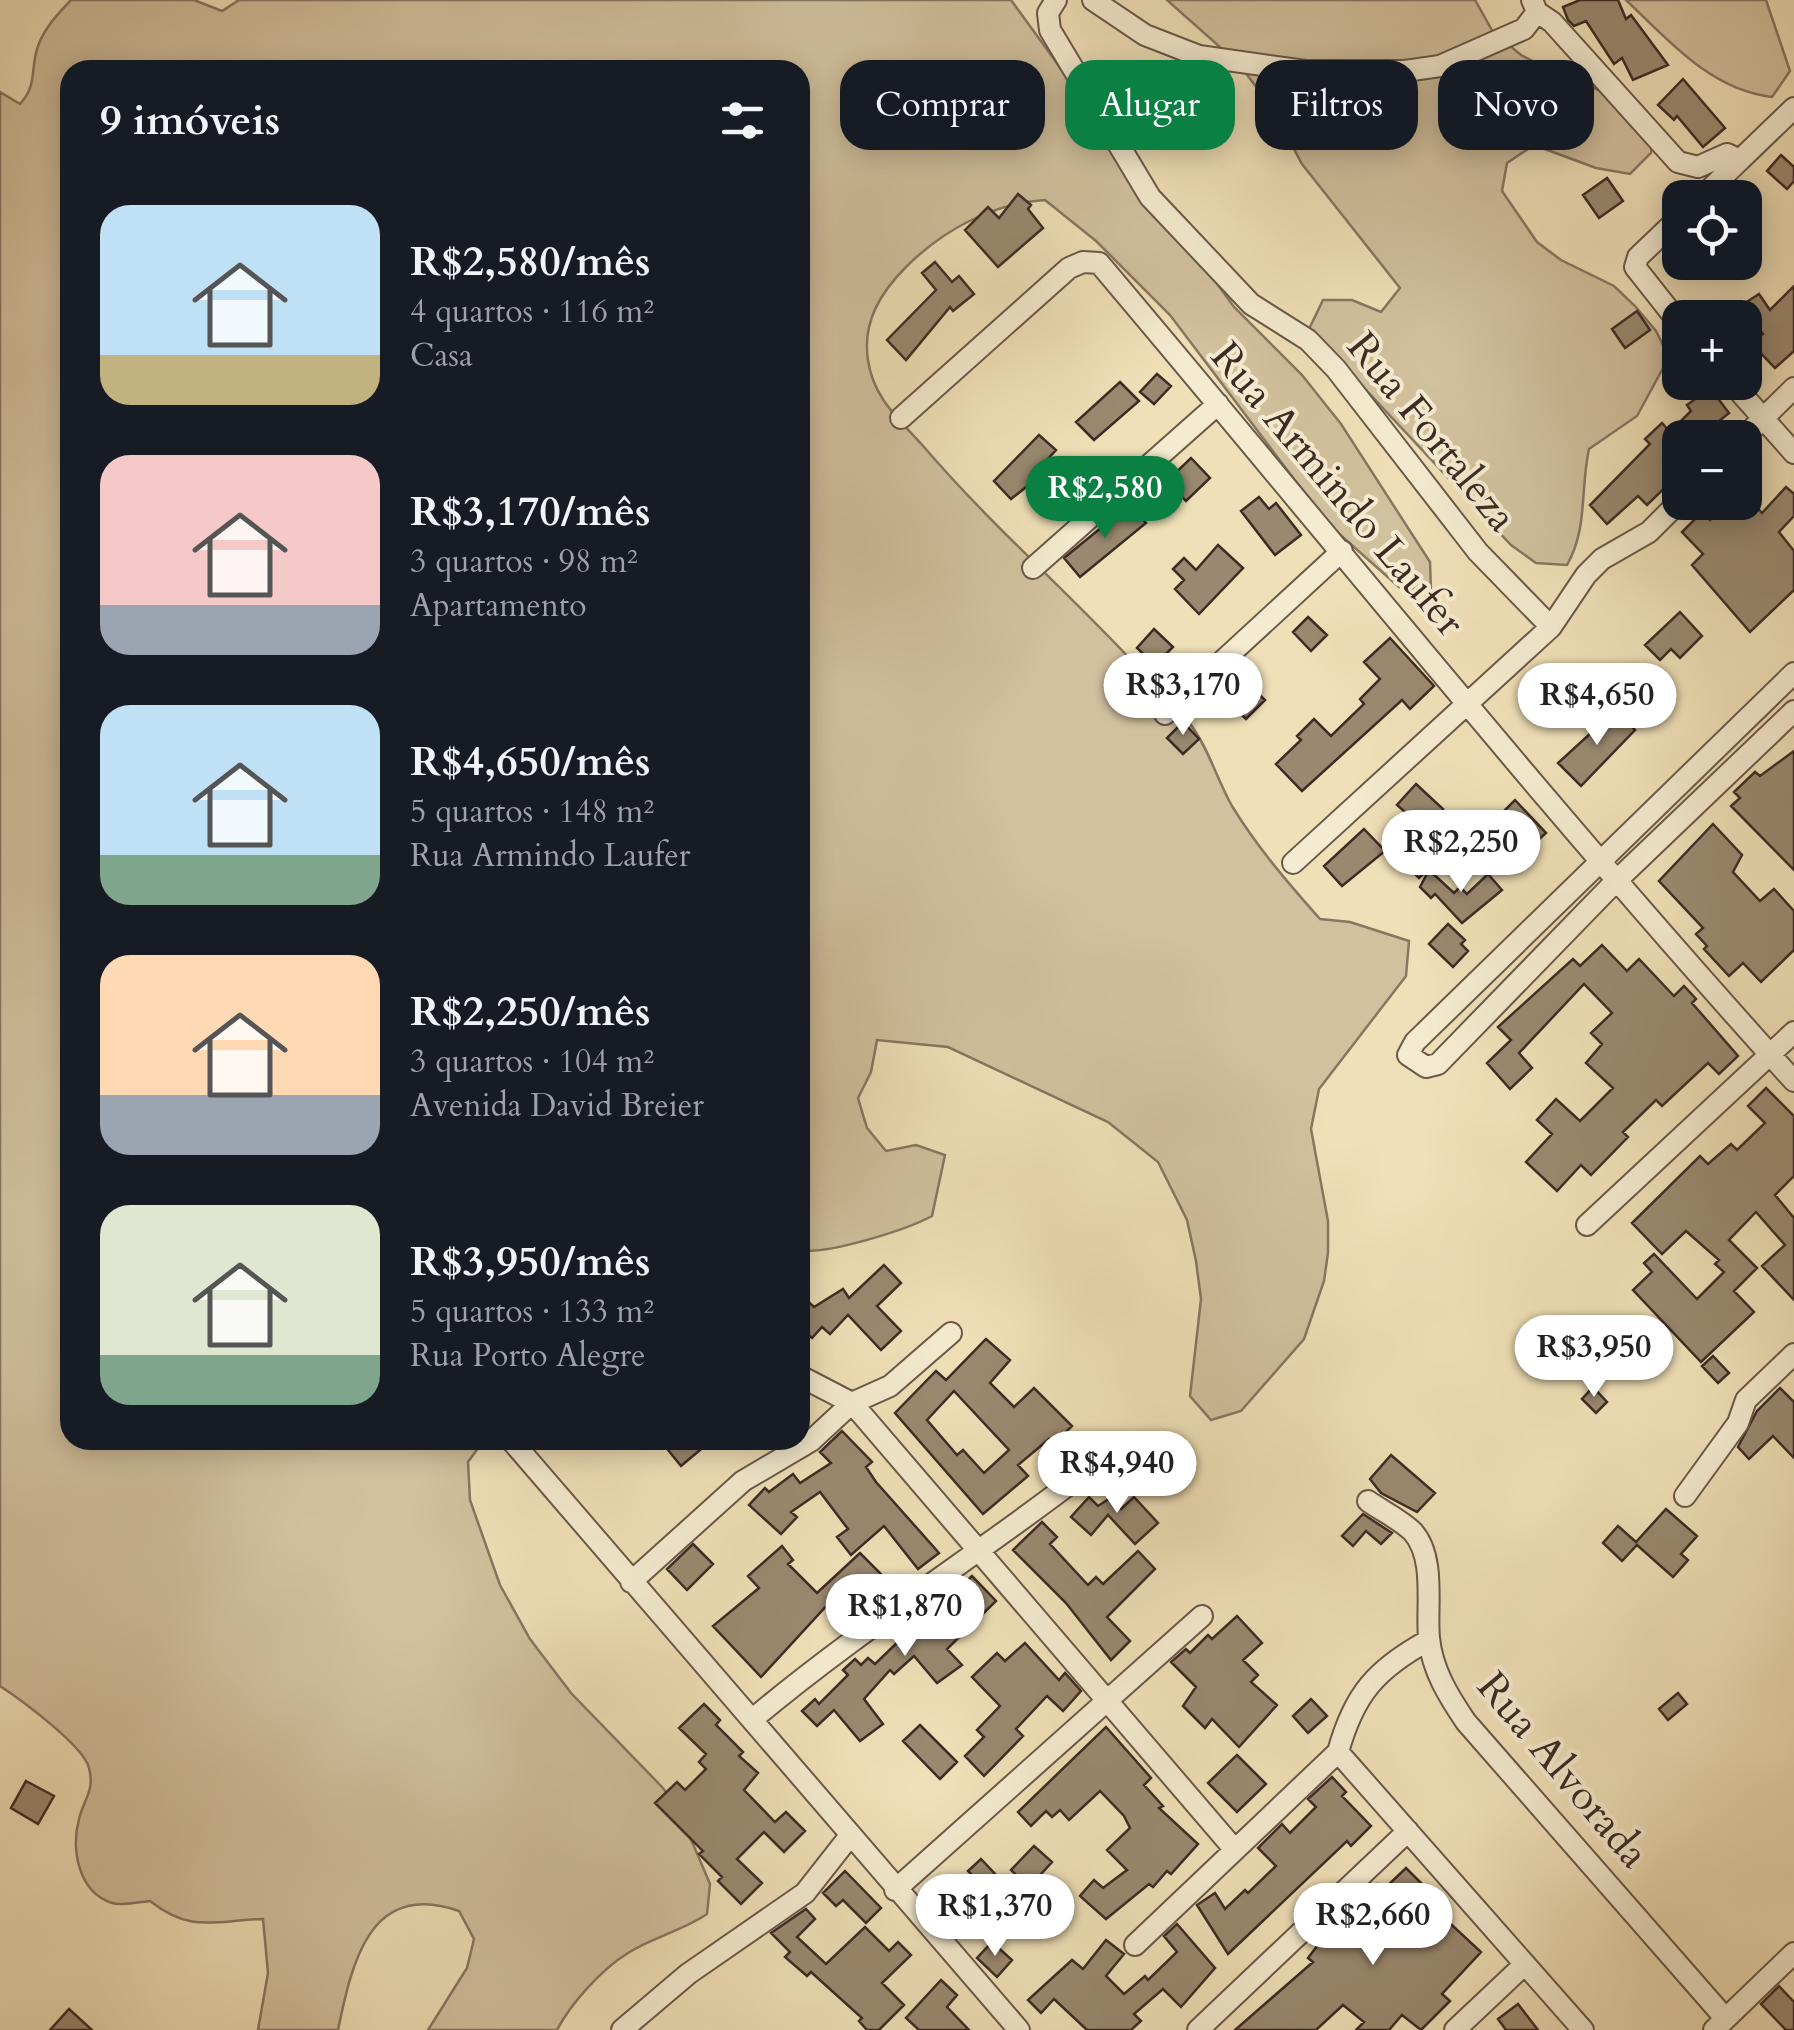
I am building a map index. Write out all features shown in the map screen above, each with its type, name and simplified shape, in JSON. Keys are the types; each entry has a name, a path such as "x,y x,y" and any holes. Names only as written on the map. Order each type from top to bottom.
{"street":[{"name":"Rua Fortaleza","path":"1056,0 1048,13 1050,30 1150,197 1251,304 1308,340 1336,370 1478,552 1552,627"},
{"path":"1093,0 1145,36 1199,56 1305,71 1405,71 1440,66 1524,29 1534,6 1638,113 1678,162 1698,167 1727,154 1740,160"},
{"path":"1720,180 1794,108"},
{"path":"1662,234 1638,257 1635,267 1662,301"},
{"name":"Rua Armindo Laufer","path":"900,418 1069,268 1083,262 1099,263 1470,703 1614,883 1794,1081"},
{"path":"1762,418 1794,388"},
{"path":"1746,400 1794,453"},
{"path":"1033,568 1218,404"},
{"path":"1293,863 1552,627 1586,575 1602,559 1649,532 1662,519"},
{"path":"1165,714 1342,551"},
{"path":"1794,673 1596,861 1408,1055 1426,1067 1438,1064 1614,883 1794,711"},
{"path":"1587,1225 1794,1032"},
{"path":"810,1442 852,1403 890,1386 951,1333"},
{"path":"1684,1496 1738,1423 1746,1400 1794,1354"},
{"path":"810,1381 852,1403 978,1555 1236,1850"},
{"path":"519,1450 754,1718 849,1837 1019,2030"},
{"path":"632,1582 743,1480 796,1450"},
{"path":"754,1718 821,1662 978,1555 1080,1476"},
{"name":"Rua Alvorada","path":"1368,1501 1412,1532 1421,1546 1428,1587 1428,1640 1436,1671 1466,1722 1720,2024"},
{"path":"895,1890 1107,1705 1202,1616"},
{"path":"1136,1945 1338,1752 1355,1701 1379,1673 1428,1640"},
{"path":"1338,1752 1583,2030"},
{"path":"1198,2030 1408,1831"},
{"path":"622,2030 704,1962 805,1893 849,1837"},
{"path":"1720,2024 1794,1953"},
{"path":"1455,2030 1526,1964"}],"shaded area":[{"path":"71,0 194,0 222,11 239,0 1011,0 1065,74 1065,150 1120,150 1234,307 1302,375 1341,424 1430,562 1431,591 1399,587 1328,524 1170,315 1096,241 1045,200 988,213 953,230 906,267 875,309 868,333 868,360 875,386 889,408 975,503 1185,717 1203,744 1232,806 1285,878 1320,919 1350,922 1409,941 1406,976 1319,1089 1311,1129 1328,1221 1328,1253 1324,1281 1304,1339 1241,1411 1211,1420 1190,1396 1201,1299 1196,1261 1187,1220 1158,1162 1108,1122 948,1047 877,1040 871,1072 858,1098 867,1128 886,1151 916,1145 945,1155 932,1216 866,1240 810,1251 810,60 60,60 60,1450 477,1450 468,1462 470,1500 500,1585 530,1639 571,1693 663,1788 679,1811 710,1884 707,1914 618,1960 579,1998 557,2030 428,2030 467,1968 474,1939 459,1911 429,1904 405,1907 385,1917 370,1933 350,1978 338,2030 258,2030 268,1973 263,1919 204,1923 179,1918 150,1901 116,1904 100,1897 85,1879 77,1856 79,1819 90,1789 85,1759 64,1736 0,1686 0,92 20,104 25,98 42,38"},
{"path":"1167,0 1475,0 1493,32 1531,60 1438,60 1438,150 1526,150 1507,163 1502,191 1537,242 1561,260 1614,286 1635,306 1662,343 1662,370 1637,416 1589,449 1581,523 1567,565 1536,563 1511,545 1309,329 1323,300 1352,300 1381,312 1400,288 1294,150 1418,150 1418,60 1255,60 1255,85 1235,60"},
{"path":"1626,0 1766,0 1790,71 1772,97 1730,85 1692,61"},
{"path":"1594,88 1637,101 1655,123 1651,153 1630,174 1596,168 1547,150 1594,150"}],"building":[{"path":"1580,0 1618,0 1626,19 1631,15 1668,65 1633,80 1622,58 1614,64 1586,21 1574,26 1568,20 1563,7"},
{"path":"1683,79 1725,128 1703,147 1677,116 1674,120 1658,105"},
{"path":"1781,155 1794,167 1794,181 1787,189 1767,171"},
{"path":"1607,178 1623,201 1599,218 1583,195"},
{"path":"1018,194 1031,205 1028,209 1043,228 998,267 965,230 988,207 999,218"},
{"path":"935,262 952,282 959,276 974,294 953,311 950,307 906,360 887,340 936,290 922,273"},
{"path":"1794,286 1794,351 1775,368 1762,354 1762,300 1750,300 1759,294 1770,310"},
{"path":"1637,311 1650,330 1625,348 1612,329"},
{"path":"1157,374 1171,386 1154,404 1140,392"},
{"path":"1120,382 1139,401 1094,440 1076,422"},
{"path":"1694,400 1719,400 1729,413 1720,420 1682,420 1691,411 1687,405"},
{"path":"1662,423 1662,490 1647,505 1638,496 1607,524 1590,505 1650,444 1645,439"},
{"path":"1039,435 1056,450 1032,476 1035,480 1011,499 994,481"},
{"path":"1191,458 1210,478 1186,501 1167,481"},
{"path":"1786,487 1794,494 1794,516 1779,532 1794,551 1794,590 1750,632 1692,565 1703,554 1682,532 1694,520 1762,520 1762,513"},
{"path":"1259,497 1269,509 1276,503 1301,535 1275,555 1241,511"},
{"path":"1129,505 1146,523 1080,577 1064,558"},
{"path":"1218,545 1243,568 1199,614 1175,589 1184,580 1173,569 1184,558 1196,570"},
{"path":"1680,612 1702,636 1680,658 1671,649 1660,660 1645,645"},
{"path":"1308,617 1327,635 1311,651 1293,632"},
{"path":"1154,629 1173,647 1155,665 1137,648"},
{"path":"1390,638 1434,686 1410,709 1402,700 1302,791 1276,764 1301,740 1297,736 1314,719 1331,736 1364,704 1360,699 1380,679 1364,662"},
{"path":"1237,674 1265,700 1246,719 1218,692"},
{"path":"1616,710 1635,730 1581,786 1558,763"},
{"path":"1183,722 1199,739 1183,754 1167,738"},
{"path":"1794,751 1794,870 1731,806 1740,798 1734,792 1755,772 1760,776"},
{"path":"1416,784 1443,809 1424,829 1397,805"},
{"path":"1515,800 1546,833 1525,852 1495,820"},
{"path":"1713,824 1742,855 1733,872 1760,901 1774,889 1794,911 1794,950 1761,982 1743,963 1729,976 1704,949 1707,946 1696,934 1703,928 1659,881"},
{"path":"1364,829 1385,851 1342,886 1324,866"},
{"path":"1421,836 1441,857 1419,878 1399,858"},
{"path":"1429,870 1454,893 1460,887 1467,894 1488,874 1502,890 1462,923 1435,894 1431,898 1420,887"},
{"path":"1448,924 1465,940 1461,944 1468,951 1453,967 1429,944"},
{"path":"1602,945 1627,971 1639,959 1674,996 1684,986 1696,999 1692,1003 1738,1056 1719,1074 1708,1063 1662,1106 1656,1100 1623,1132 1628,1137 1591,1175 1581,1165 1557,1191 1526,1162 1552,1134 1537,1120 1556,1099 1580,1121 1613,1088 1586,1063 1602,1044 1591,1033 1612,1013 1584,984 1519,1053 1532,1068 1510,1089 1487,1063 1511,1040 1498,1027 1573,959 1580,966"},
{"path":"1766,1088 1794,1116 1794,1176 1775,1195 1794,1218 1794,1300 1762,1266 1785,1245 1756,1212 1729,1240 1757,1268 1734,1291 1754,1312 1701,1362 1633,1290 1652,1272 1644,1263 1654,1254 1697,1299 1724,1272 1715,1264 1719,1260 1686,1231 1662,1254 1632,1223 1700,1156 1708,1164 1731,1144 1737,1150 1765,1123 1748,1106"},
{"path":"884,1265 901,1283 877,1306 901,1331 881,1350 848,1315 830,1334 822,1327 810,1336 810,1303 814,1307 843,1289 849,1298"},
{"path":"986,1339 1010,1360 990,1383 1014,1407 1034,1388 1072,1426 1054,1444 1049,1439 1018,1465 1028,1476 983,1514 895,1413 936,1371 946,1380","holes":["954,1391 1009,1450 984,1473 963,1450 957,1455 927,1420"]},
{"path":"1713,1356 1729,1373 1718,1383 1702,1366"},
{"path":"1593,1387 1607,1402 1596,1413 1582,1399"},
{"path":"1780,1388 1794,1402 1794,1458 1773,1436 1749,1459 1738,1447 1757,1411"},
{"path":"842,1431 872,1462 866,1467 876,1482 939,1553 918,1569 884,1526 851,1555 837,1537 848,1529 820,1492 791,1512 797,1517 781,1534 749,1505 765,1488 769,1492 793,1474 800,1483 831,1463 820,1452"},
{"path":"668,1450 700,1450 681,1466"},
{"path":"1391,1455 1435,1493 1417,1512 1381,1493 1370,1479"},
{"path":"1127,1487 1130,1491 1117,1505 1121,1509 1134,1497 1158,1523 1135,1544 1108,1515 1091,1535 1071,1517 1089,1497 1098,1506"},
{"path":"1666,1509 1697,1536 1681,1554 1688,1560 1673,1577 1637,1545 1622,1561 1603,1543 1618,1526 1636,1542"},
{"path":"1363,1514 1392,1533 1381,1544 1366,1531 1353,1546 1342,1536"},
{"path":"1042,1522 1057,1537 1050,1544 1088,1585 1096,1577 1103,1584 1138,1551 1155,1569 1107,1617 1130,1641 1111,1660 1066,1603 1013,1550"},
{"path":"693,1544 713,1564 687,1590 667,1569"},
{"path":"782,1546 793,1560 788,1564 817,1593 860,1553 882,1575 837,1609 830,1602 761,1677 713,1626 759,1588 748,1576"},
{"path":"972,1576 996,1601 947,1649 962,1665 937,1683 914,1656 894,1674 890,1670 864,1699 883,1724 860,1741 834,1710 817,1726 802,1711 815,1699 819,1704 848,1675 843,1670 855,1659 861,1665 868,1658 875,1664 900,1640 892,1633 909,1617 921,1626"},
{"path":"1237,1616 1262,1643 1243,1660 1258,1675 1251,1682 1277,1705 1239,1747 1212,1719 1205,1728 1183,1706 1196,1687 1171,1662 1186,1649 1190,1653 1208,1635 1212,1639"},
{"path":"1025,1643 1059,1680 1065,1673 1081,1691 1063,1711 1047,1696 1016,1729 1023,1736 984,1776 965,1756 984,1737 977,1730 1000,1706 972,1677 997,1653 1005,1661"},
{"path":"1678,1693 1687,1704 1668,1720 1659,1709"},
{"path":"1311,1699 1327,1716 1308,1733 1293,1716"},
{"path":"704,1704 720,1720 716,1725 743,1752 739,1756 758,1773 744,1790 775,1822 786,1812 805,1831 784,1852 764,1832 737,1859 762,1883 741,1904 718,1881 722,1877 699,1854 703,1851 655,1803 677,1782 685,1790 706,1769 699,1762 706,1754 679,1728"},
{"path":"920,1725 957,1762 940,1779 903,1741"},
{"path":"1106,1727 1151,1778 1144,1785 1163,1806 1159,1808 1198,1844 1171,1874 1167,1871 1153,1887 1149,1884 1106,1919 1080,1896 1094,1880 1103,1888 1127,1870 1107,1850 1130,1828 1124,1816 1100,1791 1069,1820 1060,1810 1052,1817 1046,1811 1031,1826 1018,1812"},
{"path":"1237,1755 1266,1784 1237,1812 1208,1783"},
{"path":"1332,1777 1346,1792 1342,1796 1371,1826 1351,1846 1347,1841 1228,1954 1197,1905 1215,1893 1225,1909 1245,1890 1248,1893 1276,1866 1258,1848 1282,1824 1290,1833 1316,1807 1308,1799"},
{"path":"26,1781 54,1796 38,1824 11,1808"},
{"path":"1034,1846 1052,1862 1029,1887 1011,1870"},
{"path":"981,1859 997,1876 985,1888 968,1871"},
{"path":"1406,1868 1421,1883 1397,1906 1423,1933 1440,1914 1481,1952 1442,1994 1450,2001 1421,2030 1402,2015 1389,2030 1356,2030 1364,2022 1343,2005 1316,2030 1235,2030 1313,1962 1308,1958 1344,1911 1377,1884 1383,1890"},
{"path":"845,1871 881,1908 866,1923 843,1900 836,1906 823,1893"},
{"path":"806,1909 815,1919 797,1937 826,1964 865,1927 889,1951 898,1942 911,1955 882,1983 904,2005 879,2030 867,2030 859,2021 862,2018 811,1972 807,1976 785,1957 790,1952 771,1933"},
{"path":"1177,1924 1215,1968 1181,2007 1163,1989 1134,2014 1141,2021 1131,2030 1087,2030 1054,1999 1041,2013 1028,2000 1072,1960 1083,1969 1106,1940 1124,1954 1106,1976 1124,1994 1145,1976 1148,1980 1177,1952 1164,1936"},
{"path":"992,1942 1012,1960 997,1977 977,1958"},
{"path":"941,1980 957,1995 947,2007 969,2030 919,2030 906,2018"},
{"path":"1779,1986 1794,2002 1794,2030 1786,2030 1761,2004"},
{"path":"1518,2004 1538,2030 1506,2030 1498,2019"},
{"path":"69,2009 92,2030 50,2030"}]}
